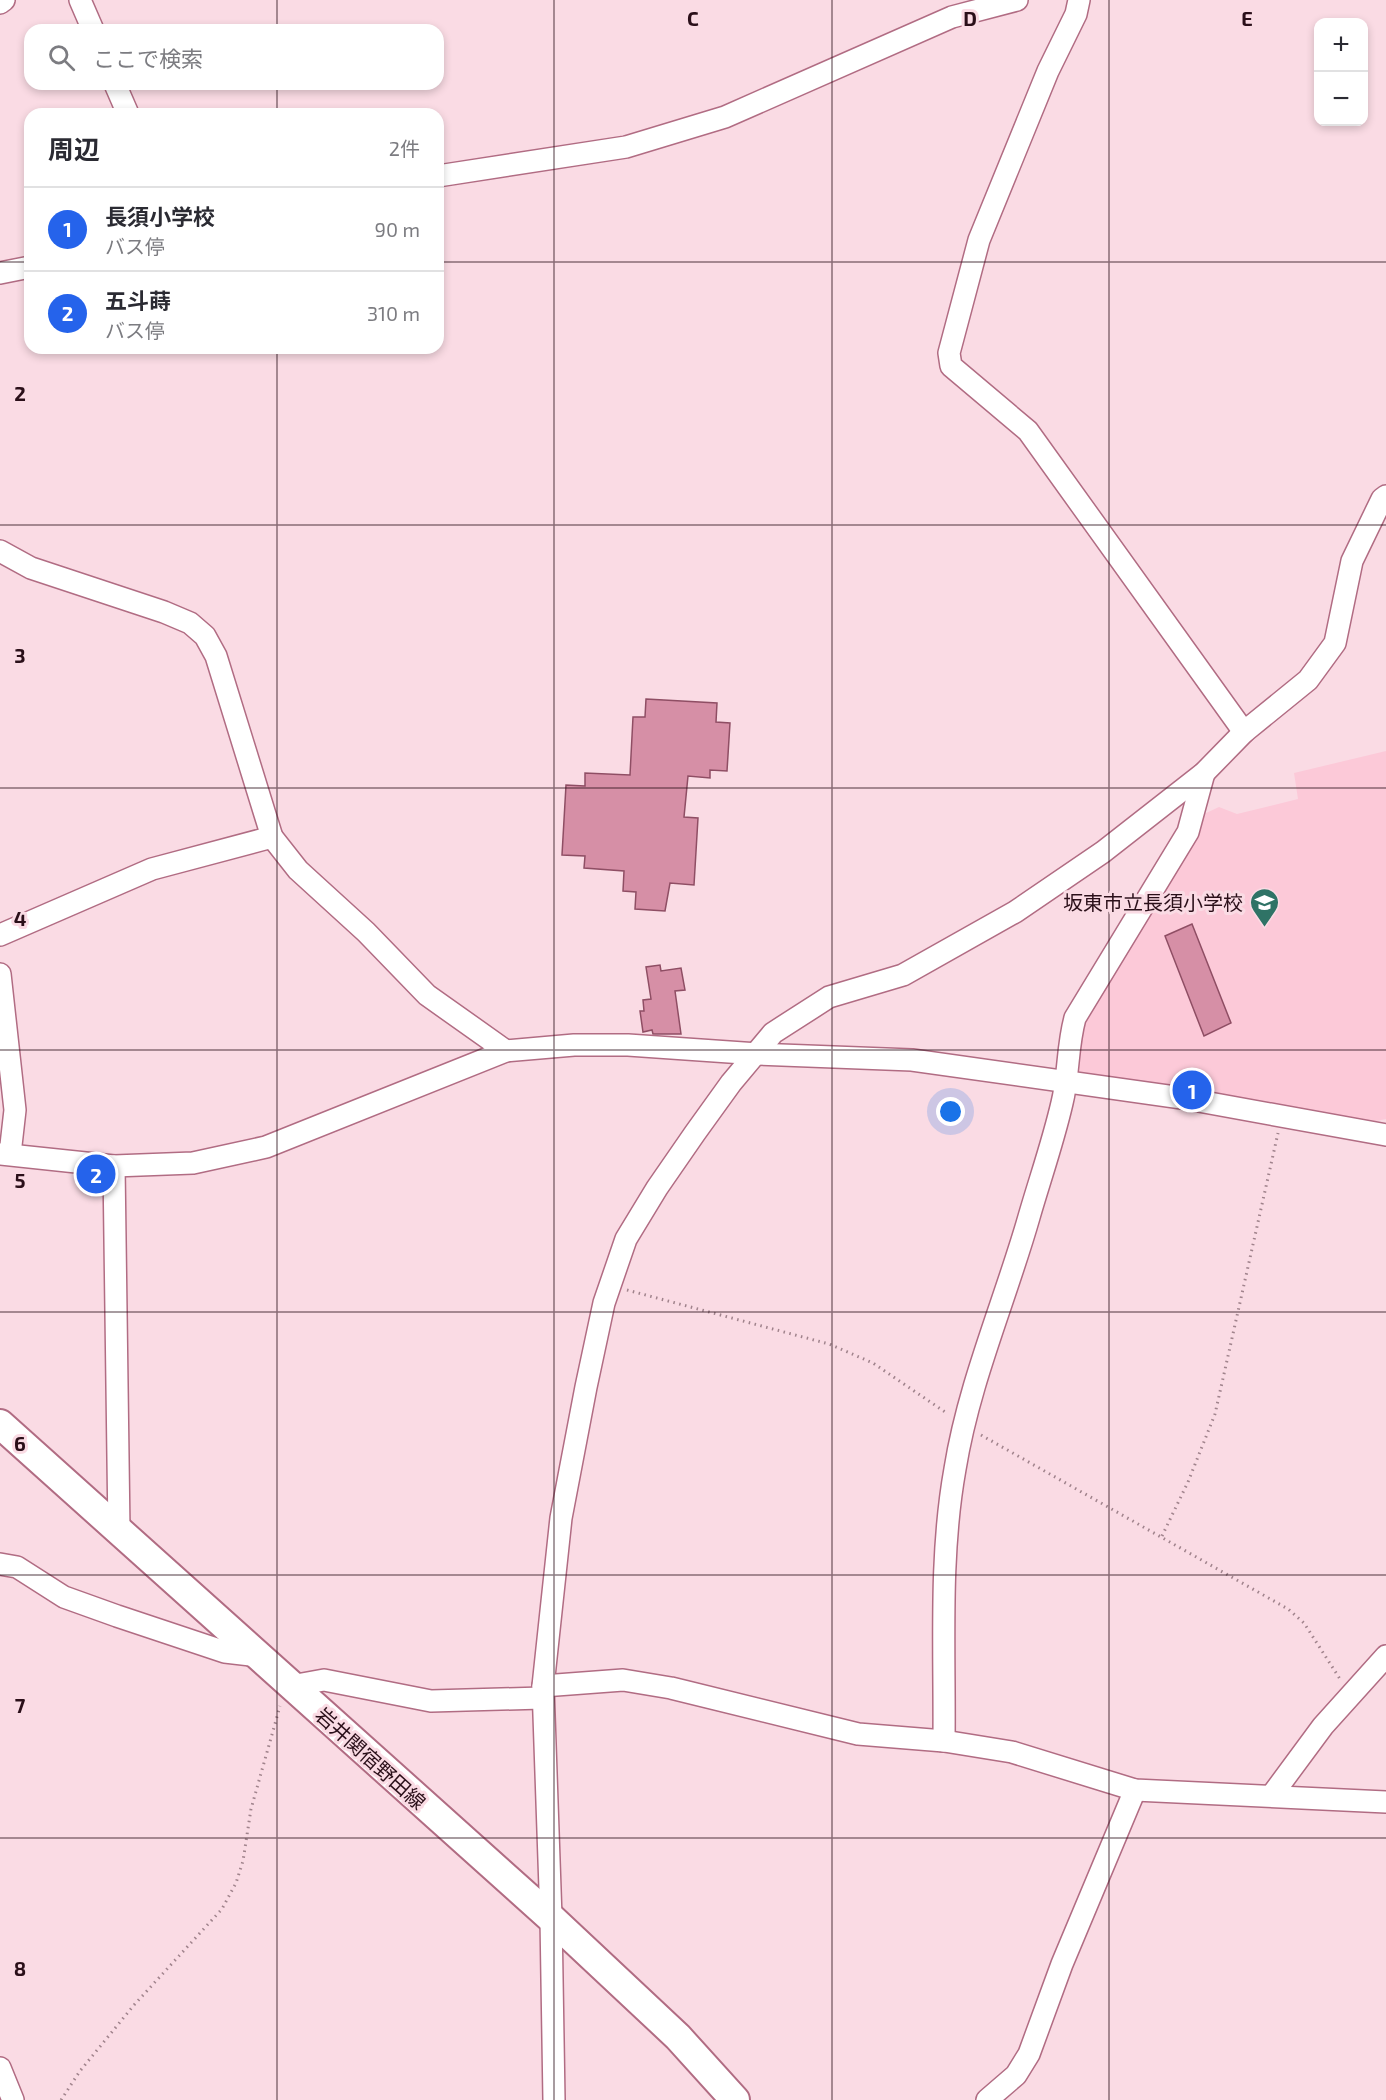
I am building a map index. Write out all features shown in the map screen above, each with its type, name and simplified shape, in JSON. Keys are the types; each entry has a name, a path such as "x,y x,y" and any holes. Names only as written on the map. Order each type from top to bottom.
{"main road":[{"name":"岩井関宿野田線","path":"0,1424 551,1918 678,2037 735,2100"}],"street":[{"path":"0,3 4,0"},
{"path":"80,0 90,24"},
{"path":"444,176 626,147 725,117 952,16 1017,0"},
{"path":"1079,0 1076,14 1048,71 979,240 949,353 951,366 1028,431 1244,732"},
{"path":"118,90 125,108"},
{"path":"0,273 24,268"},
{"path":"554,2100 551,1918 543,1692 561,1518 586,1387 610,1286 626,1239 657,1188 731,1083 758,1054 773,1033 829,997 903,975 1015,912 1103,852 1204,773 1244,732 1308,680 1335,643 1352,561 1382,499 1386,496"},
{"path":"0,551 31,568 164,612 190,623 205,636 216,656 272,837 298,870 366,932 427,995 506,1051"},
{"path":"944,1741 949,1509 963,1425 986,1346 1017,1261 1063,1102 1069,1041 1075,1018 1188,832 1204,773"},
{"path":"0,935 152,869 272,837"},
{"path":"0,974 15,1110 5,1154 114,1166 193,1163 266,1147 506,1051 574,1045 628,1045 758,1054 912,1060 1065,1081 1386,1135"},
{"path":"114,1166 119,1531"},
{"path":"0,1564 17,1568 64,1597 117,1616 225,1652 258,1656"},
{"path":"1272,1795 1323,1726 1386,1656"},
{"path":"291,1686 324,1680 431,1701 543,1692 623,1680 671,1688 858,1734 944,1741 1012,1752 1061,1765 1097,1780 1135,1790 1386,1802"},
{"path":"987,2100 1016,2074 1029,2054 1067,1953 1135,1790"},
{"path":"0,2068 13,2100"}],"path":[{"path":"1162,1536 1188,1482 1215,1414 1282,1116"},
{"path":"610,1286 829,1344 873,1363 963,1425 1288,1609 1304,1623 1351,1696"},
{"path":"61,2100 80,2071 134,2005 222,1909 236,1883 243,1861 251,1809 273,1724 291,1686"}],"shaded area":[{"name":"坂東市立長須小学校","path":"1386,751 1386,1119 1371,1122 1080,1073 1074,1064 1086,1020 1196,836 1204,814 1219,807 1237,814 1298,799 1294,773"}],"building":[{"path":"646,699 717,703 716,722 730,723 727,771 710,770 710,778 688,776 684,817 698,818 694,885 670,883 665,911 635,909 636,892 623,891 624,871 584,868 585,856 562,855 566,785 585,786 585,773 630,775 633,717 645,717"},
{"path":"1192,924 1231,1023 1204,1036 1165,936"},
{"path":"660,965 661,971 681,968 685,990 675,991 681,1034 653,1034 652,1030 643,1032 640,1011 644,1011 643,1000 651,999 646,967"}],"place":[{"name":"坂東市立長須小学校","path":"1264,928"},
{"name":"長須小学校","path":"1192,1090"},
{"name":"五斗蒔","path":"96,1174"}]}
